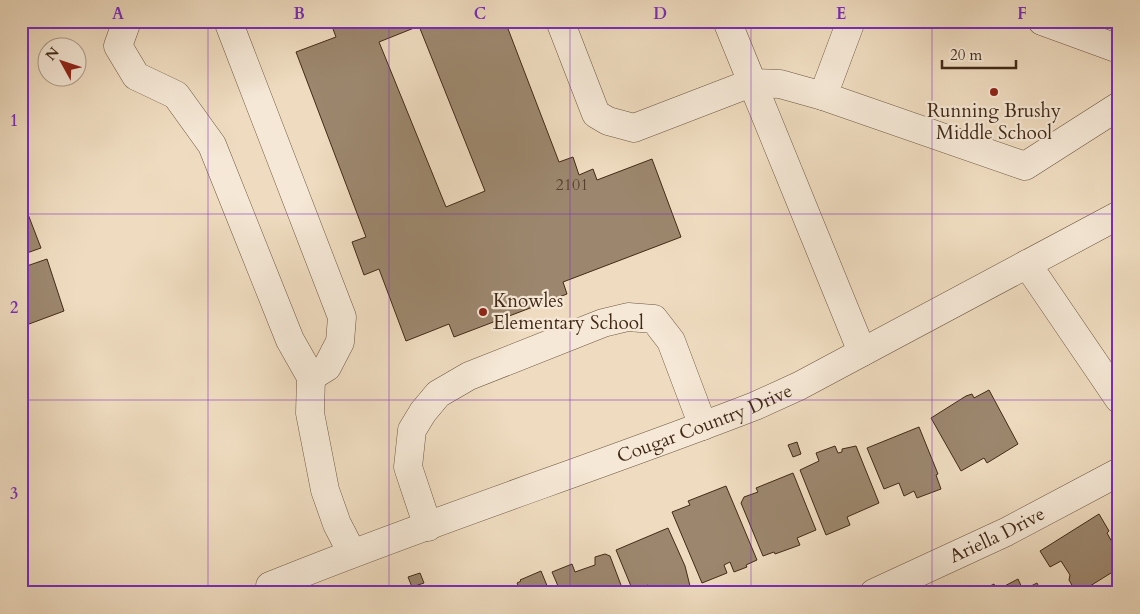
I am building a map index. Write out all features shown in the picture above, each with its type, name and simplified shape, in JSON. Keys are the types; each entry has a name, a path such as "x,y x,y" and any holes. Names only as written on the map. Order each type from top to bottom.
{"street":[{"path":"127,21 118,46 136,76 176,95 212,146 290,340 311,377 310,413 325,490 337,524 352,553"},
{"path":"228,21 342,317 340,342 327,367 311,377"},
{"path":"560,21 596,114 608,121 634,128 751,83 780,84 823,96 1025,166 1119,106"},
{"path":"727,21 862,352"},
{"path":"823,96 851,21"},
{"path":"1042,21 1119,49"},
{"name":"Cougar Country Drive","path":"270,586 352,553 428,527 755,406 799,386 1119,215"},
{"path":"1027,264 1119,399"},
{"path":"428,527 408,466 412,430 423,412 438,394 469,376 603,323 628,317 654,318 671,341 703,426"},
{"name":"Ariella Drive","path":"874,593 1006,532 1119,472"}],"building":[{"path":"330,21 505,21 559,162 573,157 579,175 593,169 597,180 652,159 681,237 563,282 567,294 454,337 449,324 406,341 379,269 364,275 352,242 366,237 296,52 336,37","holes":["419,26 485,191 446,207 379,42"]},
{"path":"21,196 41,248 21,255"},
{"path":"47,259 64,311 21,327 21,268"},
{"path":"989,390 1018,444 987,463 984,458 961,471 931,418 966,396 972,394 974,398"},
{"path":"919,427 938,474 936,475 941,489 917,498 914,491 904,496 899,483 884,489 867,448"},
{"path":"797,442 801,454 793,457 788,445"},
{"path":"835,446 838,453 842,452 842,449 856,446 879,503 847,517 850,525 826,535 800,470 819,461 816,453"},
{"path":"793,473 816,530 797,538 800,545 775,554 774,552 763,556 741,503 744,497 758,492 756,488"},
{"path":"726,486 757,560 746,565 747,567 734,572 730,562 724,565 727,573 702,583 672,512 690,505 688,501"},
{"path":"1099,514 1109,531 1107,533 1112,542 1119,538 1119,568 1082,591 1073,587 1069,580 1070,575 1061,561 1050,567 1040,551"},
{"path":"668,528 685,566 691,590 684,593 664,593 663,591 651,593 648,585 633,591 616,550"},
{"path":"605,554 610,556 624,593 561,593 552,572 572,564 575,572 595,565 595,557"},
{"path":"541,571 550,593 507,593 506,590 518,585 517,583 520,580"},
{"path":"420,573 424,583 412,587 408,577"},
{"path":"1018,579 1023,590 1037,583 1042,593 976,593 994,584 997,590"}],"place":[{"name":"Running Brushy Middle School","path":"994,92"},
{"name":"Knowles Elementary School","path":"483,312"}]}
